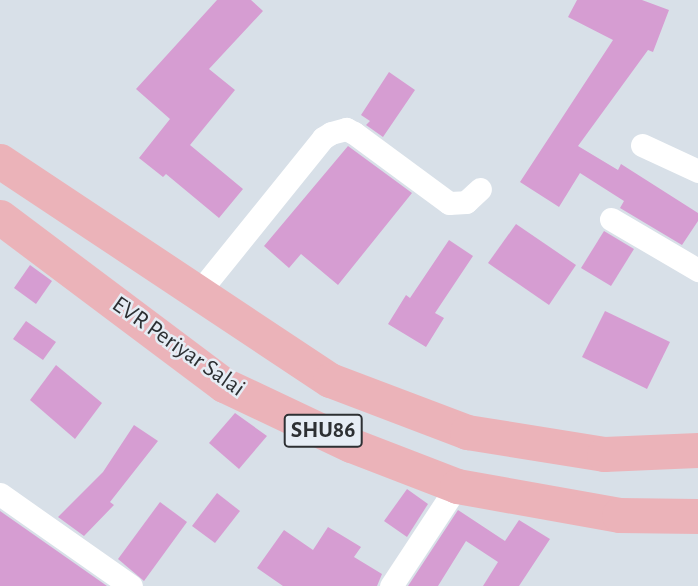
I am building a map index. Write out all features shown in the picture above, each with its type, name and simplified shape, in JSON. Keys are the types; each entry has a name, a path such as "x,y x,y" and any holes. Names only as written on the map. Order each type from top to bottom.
{"main road":[{"name":"SHU86","path":"0,161 330,380 467,432 604,454 698,450"},
{"name":"EVR Periyar Salai","path":"0,217 224,385 351,445 457,486 619,515 698,516"}],"street":[{"path":"198,293 323,138 331,133 346,129 354,133 449,203 466,202 480,189"},
{"path":"642,145 698,171"},
{"path":"611,219 698,270"},
{"path":"391,586 457,486"},
{"path":"0,495 131,586"}],"building":[{"path":"217,0 251,0 263,11 209,69 235,90 190,145 243,189 219,218 166,174 163,177 139,158 170,119 136,89"},
{"path":"577,0 642,0 669,10 653,52 648,50 578,146 618,170 621,164 698,213 698,221 682,245 620,208 624,201 580,173 559,207 520,182 613,40 568,17"},
{"path":"389,72 415,90 383,137 366,125 370,121 361,115"},
{"path":"348,146 412,193 338,285 301,254 289,268 264,246"},
{"path":"516,224 576,265 549,305 488,263"},
{"path":"604,231 634,249 611,286 581,268"},
{"path":"449,240 473,256 435,313 444,318 426,347 388,324 406,295 410,298"},
{"path":"30,265 52,281 36,304 14,288"},
{"path":"605,311 670,342 647,389 582,357"},
{"path":"26,321 56,342 43,360 13,339"},
{"path":"56,365 102,403 75,439 30,400"},
{"path":"235,413 267,436 239,469 209,443"},
{"path":"134,425 158,441 110,502 114,505 84,536 58,517 103,472"},
{"path":"407,489 428,504 407,537 384,521"},
{"path":"217,493 240,511 215,543 192,526"},
{"path":"160,502 187,522 144,581 118,559"},
{"path":"458,510 505,541 519,520 550,539 519,586 483,586 498,562 466,541 438,586 408,586"},
{"path":"0,511 107,586 0,586"},
{"path":"328,527 361,547 354,557 382,574 377,586 283,586 257,568 284,530 313,550"}]}
